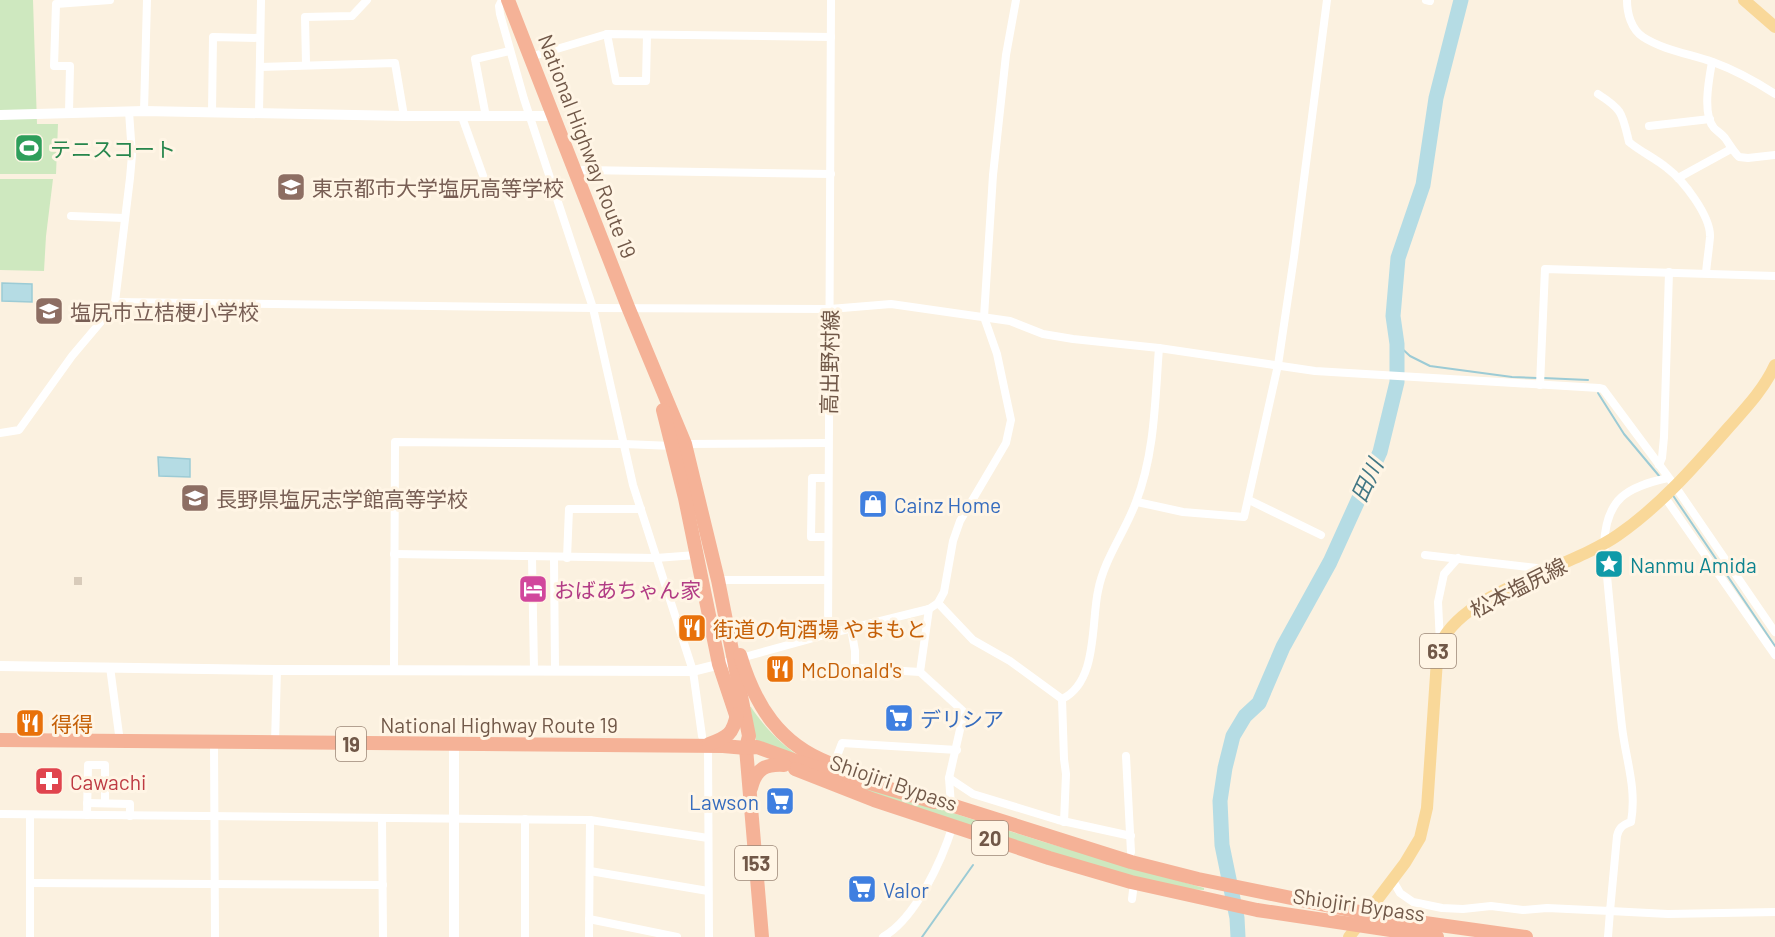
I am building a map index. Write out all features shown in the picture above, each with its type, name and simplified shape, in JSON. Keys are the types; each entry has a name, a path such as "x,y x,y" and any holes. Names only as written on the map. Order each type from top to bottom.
{"highway":[{"name":"National Highway Route 19","path":"508,0 628,307 661,403 679,445 712,554 737,659"},
{"name":"National Highway Route 19","path":"679,445 696,555 719,664 737,714 741,738 746,748"},
{"path":"737,659 749,736 746,748"},
{"path":"737,659 756,699 767,716 801,749 816,758 945,803"},
{"path":"704,743 728,736 733,730 737,714"},
{"name":"National Highway Route 19","path":"0,740 454,744 704,743 746,748"},
{"name":"Shiojiri Bypass","path":"746,748 757,747 843,775 934,802 945,803 1120,859 1198,879 1366,913 1526,937"},
{"name":"Shiojiri Bypass","path":"746,748 874,800 1090,870 1200,898 1353,932 1437,937"},
{"name":"153","path":"746,748 762,937"},
{"path":"750,793 753,780 763,767 770,764 784,765"}],"main road":[{"path":"1744,0 1775,27"},
{"name":"松本塩尻線","path":"1353,932 1405,863 1420,837 1427,808 1434,683 1440,643 1457,620 1476,604 1604,544 1637,522 1759,393 1775,365"}],"street":[{"path":"69,113 70,66 54,66 56,4 110,0"},
{"path":"144,111 147,0"},
{"path":"259,113 261,0"},
{"path":"306,64 305,17 352,16 367,0"},
{"path":"502,0 499,6 500,14 510,51 593,308 626,459 693,671 704,743 709,937"},
{"name":"高出野村線","path":"828,634 831,0"},
{"path":"0,666 277,670 693,671 929,609 938,603 944,592 953,541 960,521 1006,442 1011,420 997,354 984,317 993,175 1006,54 1016,0"},
{"path":"1137,502 1183,512 1244,517 1278,365 1327,0"},
{"path":"1627,0 1627,11 1635,29 1643,37 1744,74 1775,94"},
{"path":"608,34 616,81 646,81 646,34"},
{"path":"530,57 608,34 831,37"},
{"path":"212,113 213,37 260,38"},
{"path":"486,117 475,59 510,51"},
{"path":"1712,62 1708,92 1713,128 1726,139 1739,158 1775,155"},
{"path":"260,67 395,63 404,117"},
{"path":"1598,94 1622,112 1629,142 1667,168 1688,189 1707,221 1710,235 1706,273"},
{"path":"0,433 19,430 59,372 115,302 132,155 129,111"},
{"path":"0,115 144,111 404,117 553,116"},
{"path":"462,117 485,181"},
{"path":"1649,126 1710,119"},
{"path":"1678,178 1731,149"},
{"path":"575,172 595,170 831,174"},
{"path":"71,216 124,218"},
{"path":"1540,380 1545,269 1775,276"},
{"path":"1659,465 1664,437 1669,272"},
{"path":"115,302 830,309 891,304 1010,321 1043,334 1278,365 1409,377 1540,380 1603,389 1659,465 1669,487 1775,655"},
{"path":"1062,699 1070,696 1084,677 1092,648 1098,590 1106,564 1137,502 1150,453 1159,348"},
{"path":"394,669 395,442 679,445 828,443"},
{"path":"828,478 812,478 811,537 828,537"},
{"path":"1608,937 1617,836 1623,824 1630,822 1634,804 1622,729 1604,544 1605,530 1611,509 1616,501 1623,494 1637,487 1656,481 1669,487 1775,632"},
{"path":"1249,500 1321,535"},
{"path":"567,558 569,509 641,509"},
{"path":"394,554 532,558 656,558 712,554"},
{"path":"1425,555 1549,570"},
{"path":"532,558 534,670"},
{"path":"554,558 555,670"},
{"path":"1440,643 1438,602 1444,574 1458,558"},
{"path":"701,582 828,580"},
{"path":"938,603 973,640 1010,661 1062,699"},
{"path":"920,672 929,609"},
{"path":"850,628 855,651 855,668 920,672 964,712 945,803"},
{"path":"110,667 120,742"},
{"path":"274,743 277,670"},
{"path":"1062,699 1066,774 1064,822"},
{"path":"214,741 215,937"},
{"path":"834,764 842,743 957,750"},
{"path":"454,744 454,937"},
{"path":"1126,756 1131,852"},
{"path":"87,815 88,765 105,765 105,803"},
{"path":"949,778 973,794 1064,822 1131,836"},
{"path":"87,803 130,804 130,816"},
{"path":"0,814 590,820 708,838"},
{"path":"30,815 30,937"},
{"path":"382,818 383,937"},
{"path":"525,819 525,937"},
{"path":"589,937 590,820"},
{"path":"883,937 892,932 910,912 946,846 953,825"},
{"path":"590,871 708,891"},
{"path":"1392,879 1400,893 1413,902 1442,908 1463,909 1491,906 1523,910 1547,908 1668,914 1775,912"},
{"path":"30,884 383,885"},
{"path":"589,919 676,937"}],"green space":[{"path":"0,0 33,0 37,124 58,124 56,174 0,174"},
{"path":"0,179 53,179 44,271 0,270"},
{"path":"750,707 773,735 800,757 799,759 756,740"},
{"path":"777,757 1044,842 1204,888 1204,890 1181,889 1079,862 878,797"}],"water":[{"path":"2,283 32,284 32,302 2,301"},
{"path":"158,457 190,459 190,477 159,476"}],"waterway":[{"name":"田川","path":"1238,937 1237,918 1222,845 1220,801 1225,768 1233,736 1245,716 1259,703 1283,647 1330,562 1380,452 1397,382 1397,344 1393,316 1398,258 1423,185 1436,98 1461,0"},
{"path":"1397,344 1410,356 1430,366 1537,378"},
{"path":"1543,378 1588,380"},
{"path":"1598,393 1624,434 1660,477"},
{"path":"1672,494 1775,646"},
{"path":"922,937 973,865"}],"tunnel":[{"path":"78,573 78,585"}],"place":[{"name":"テニスコート","path":"29,148"},
{"name":"東京都市大学塩尻高等学校","path":"291,187"},
{"name":"塩尻市立桔梗小学校","path":"49,311"},
{"name":"長野県塩尻志学館高等学校","path":"195,498"},
{"name":"Cainz Home","path":"873,504"},
{"name":"Nanmu Amida","path":"1609,564"},
{"name":"おばあちゃん家","path":"533,589"},
{"name":"街道の旬酒場 やまもと","path":"692,628"},
{"name":"McDonald's","path":"780,669"},
{"name":"デリシア","path":"899,718"},
{"name":"得得","path":"30,723"},
{"name":"Cawachi","path":"49,781"},
{"name":"Lawson","path":"780,801"},
{"name":"Valor","path":"862,889"}]}
